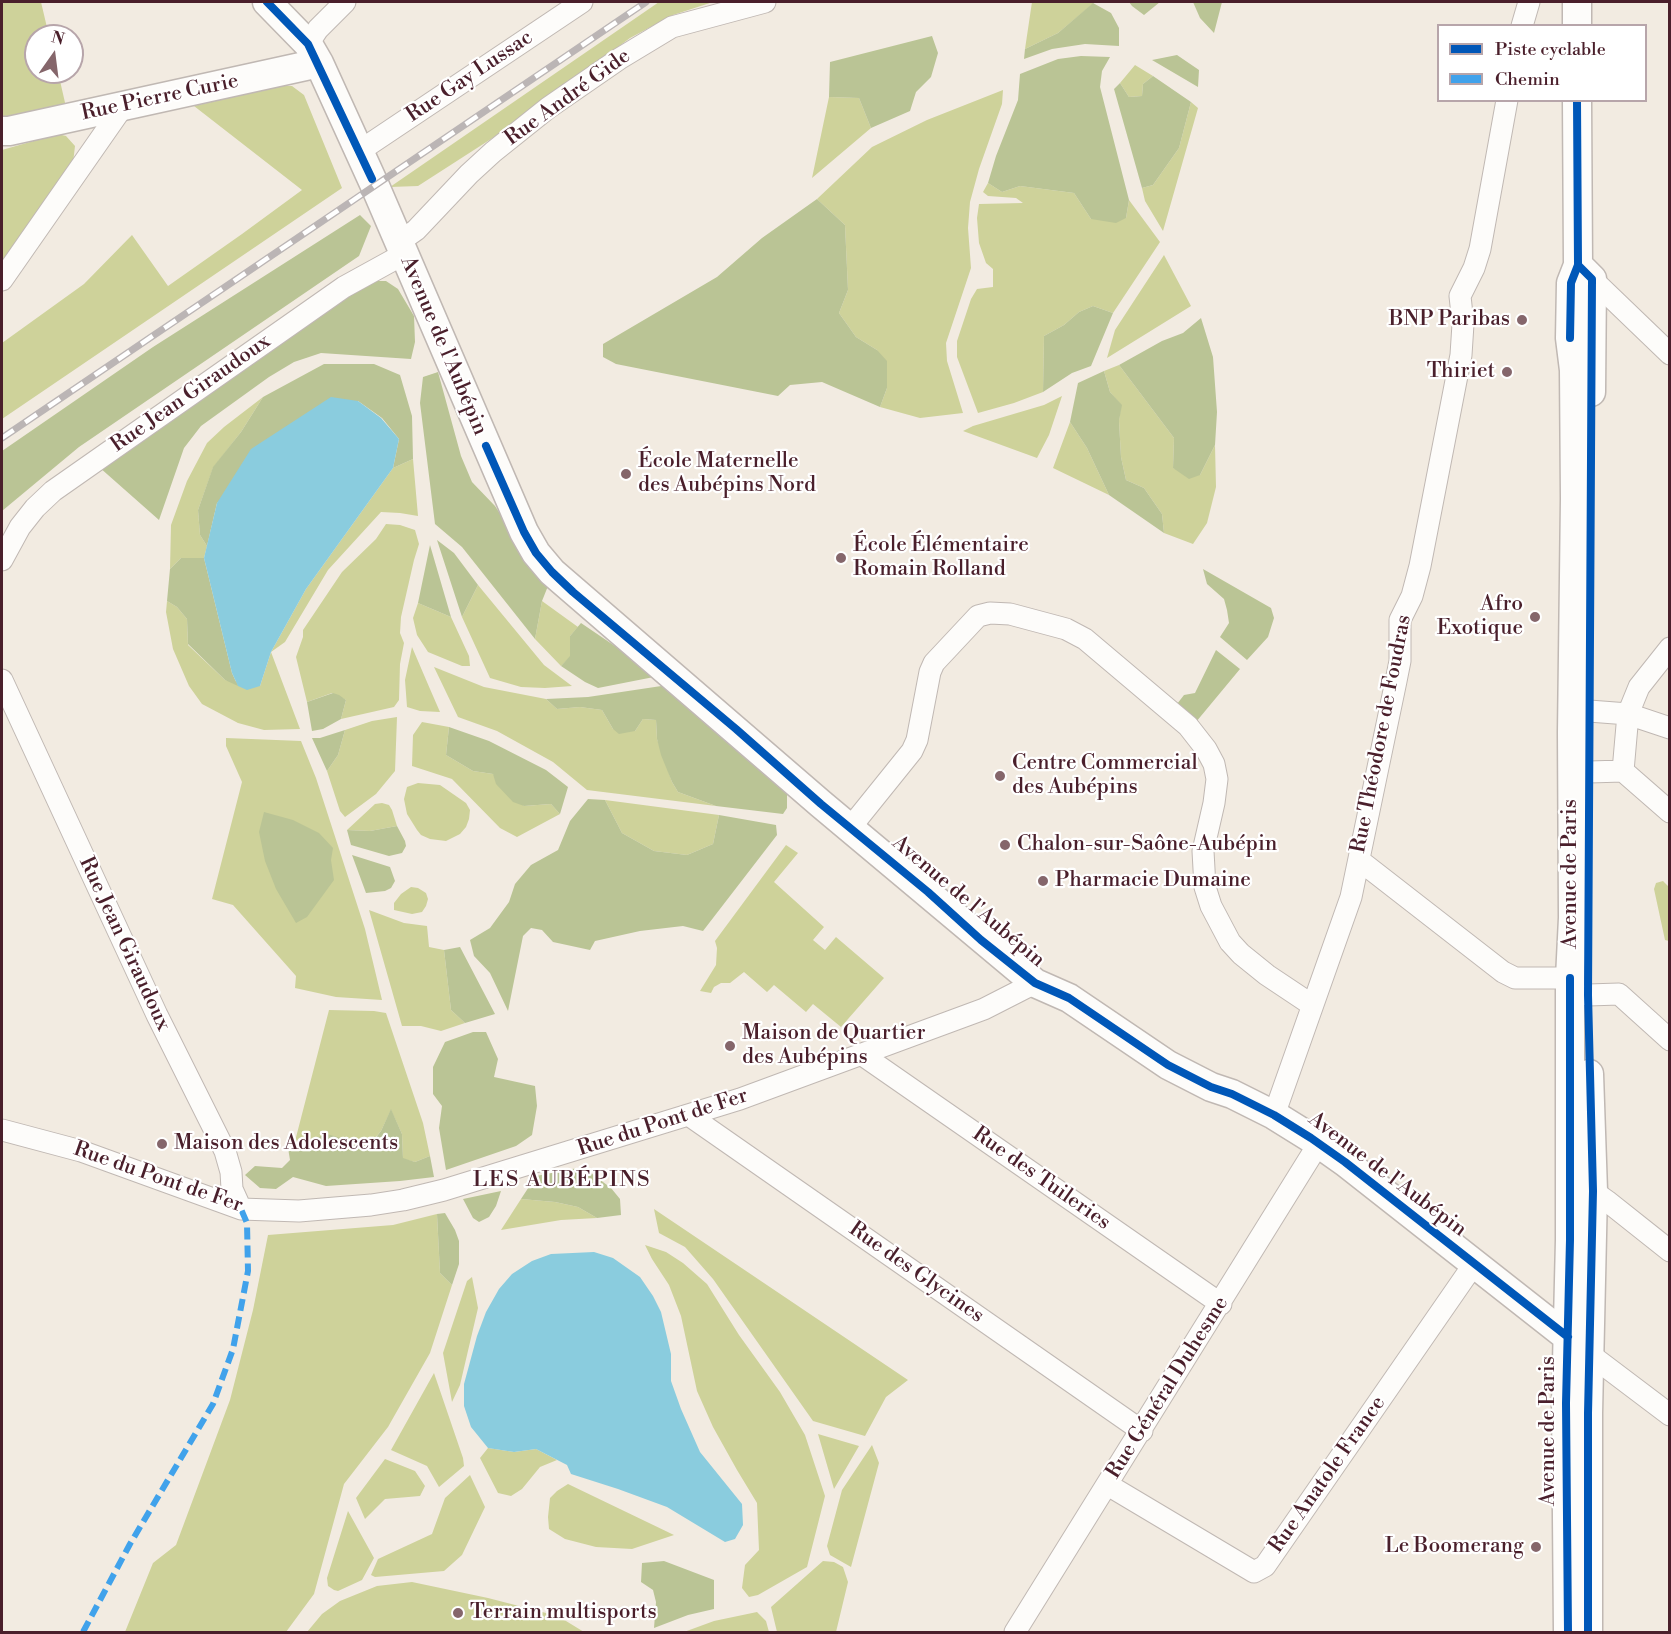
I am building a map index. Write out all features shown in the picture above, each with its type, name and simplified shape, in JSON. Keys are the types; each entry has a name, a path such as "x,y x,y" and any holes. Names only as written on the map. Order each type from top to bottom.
{"main road":[{"path":"267,2 314,54"},
{"path":"1576,2 1577,24"},
{"name":"Rue Pierre Curie","path":"2,131 124,105 314,54"},
{"name":"Avenue de l'Aubépin","path":"314,54 514,509 536,553 552,572 850,828 1035,983 1069,998 1168,1065 1274,1115 1319,1143 1579,1346"},
{"name":"Avenue de Paris","path":"1577,102 1585,272 1589,772 1570,1240 1579,1346 1588,1632"},
{"name":"Avenue de Paris","path":"1568,1632 1566,1403 1579,1346 1593,1191 1574,918 1572,732 1575,510 1574,370 1570,338 1570,283 1585,272"}],"street":[{"path":"314,54 318,29 345,2"},
{"name":"Rue Gay Lussac","path":"358,152 582,2"},
{"name":"Rue André Gide","path":"401,248 463,180 493,152 548,108 619,59 672,27 765,2"},
{"path":"1517,2 1521,24"},
{"path":"1522,24 1529,2"},
{"name":"Rue Théodore de Foudras","path":"1274,1115 1351,897 1400,661 1400,620 1412,596 1420,566 1461,356 1463,324 1460,296 1474,268 1480,249 1507,102"},
{"path":"2,280 124,105"},
{"name":"Rue Jean Giraudoux","path":"2,560 20,527 53,491 401,248"},
{"path":"1585,272 1670,354"},
{"path":"850,828 912,751 917,740 930,672 934,663 978,616 990,613 1010,614 1066,629 1085,639 1188,726 1206,749 1214,764 1217,779 1203,851 1205,887 1211,906 1230,942 1241,954 1267,975 1312,1005"},
{"path":"1623,771 1628,714 1639,687 1670,648"},
{"name":"Rue Jean Giraudoux","path":"2,680 152,1004 225,1151 231,1172 232,1189 241,1209"},
{"path":"1588,711 1628,714 1670,728"},
{"path":"1589,772 1623,771 1670,812"},
{"path":"1359,860 1503,972 1515,978 1579,986 1619,994 1670,1040"},
{"name":"Rue du Pont de Fer","path":"2,1130 81,1151 241,1209 299,1210 371,1205 403,1200 522,1167 690,1116 984,1009 1035,983"},
{"name":"Rue des Tuileries","path":"861,1054 1221,1304"},
{"name":"Rue des Glycines","path":"690,1116 1142,1431"},
{"name":"Rue Général Duhesme","path":"1015,1632 1319,1143"},
{"path":"1593,1191 1670,1251"},
{"name":"Rue Anatole France","path":"1108,1485 1254,1572 1266,1566 1474,1264"},
{"path":"1579,1346 1670,1415"}],"green space":[{"path":"2,2 41,2 46,24 24,24 24,84 61,84 66,107 2,122"},
{"path":"659,2 713,2 673,15 630,38 519,121 418,186 390,187"},
{"path":"1032,2 1095,2 1058,33 1025,49"},
{"path":"1129,2 1160,2 1144,15"},
{"path":"1193,2 1222,2 1214,33 1200,18"},
{"path":"1093,3 1111,13 1119,28 1119,46 1085,44 1052,49 1024,59 1025,49 1058,33"},
{"path":"932,36 938,53 931,77 916,92 910,111 871,128 859,98 829,97 830,62"},
{"path":"1177,55 1199,70 1198,87 1152,60"},
{"path":"1081,56 1110,57 1102,71 1100,87 1129,200 1126,218 1116,223 1091,219 1074,193 1020,186 1002,192 988,183 1018,100 1020,74 1058,59"},
{"path":"1135,65 1153,76 1143,84 1142,96 1129,97 1120,83"},
{"path":"1153,76 1191,102 1179,148 1153,185 1142,188 1114,89 1120,83 1129,97 1142,96 1143,84"},
{"path":"280,86 292,86 304,95 342,188 2,419 2,343 84,284 132,235 168,286 302,190 194,106"},
{"path":"1003,90 1002,104 970,202 968,228 971,268 946,343 947,361 963,413 920,418 880,407 887,388 877,350 856,337 839,313 848,290 845,225 817,199 872,147 927,120"},
{"path":"829,97 859,98 871,128 812,178"},
{"path":"1191,102 1198,108 1163,231 1145,201 1142,188 1153,185 1179,148"},
{"path":"58,134 66,136 75,146 73,163 2,263 2,150"},
{"path":"988,183 1002,192 1020,186 1074,193 1091,219 1126,218 1129,200 1160,242 1113,313 1093,306 1079,312 1064,325 1044,336 1043,392 978,413 957,357 957,341 971,299 977,289 993,287 993,269 986,263 979,243 977,218 979,204 1023,203 1016,198 988,196 983,192"},
{"path":"817,199 845,225 848,290 839,313 856,337 877,350 887,361 887,388 880,407 822,382 790,385 778,396 616,364 603,357 603,344 717,277 762,238"},
{"path":"360,215 371,226 359,256 79,447 2,511 2,451 153,347"},
{"path":"1164,255 1191,306 1107,358 1115,330"},
{"path":"375,281 386,281 398,289 414,316 415,342 411,359 321,353 294,362 269,377 201,426 184,448 159,520 99,467 362,286"},
{"path":"1093,306 1113,313 1091,366 1072,373 1043,392 1044,336 1064,325 1079,312"},
{"path":"1201,318 1213,357 1217,412 1215,445 1200,475 1189,479 1173,468 1174,438 1119,365 1162,341 1183,333"},
{"path":"324,364 374,364 400,375 412,416 413,459 393,468 399,439 382,418 358,401 217,503 207,546 200,535 198,510 213,467 241,432 263,397"},
{"path":"1119,365 1174,438 1173,468 1200,475 1215,445 1216,487 1207,523 1193,544 1164,533 1162,514 1144,488 1126,480 1121,457 1119,421 1121,405 1110,392 1104,371"},
{"path":"1104,371 1110,392 1122,405 1119,421 1121,457 1126,480 1144,488 1162,514 1164,533 1109,495 1087,448 1070,422 1078,383"},
{"path":"438,372 461,456 472,482 495,506 548,586 542,601 535,639 462,547 435,524 420,403 423,377"},
{"path":"1062,396 1049,435 1037,458 963,431 1044,405"},
{"path":"263,397 241,432 213,468 198,510 200,535 207,546 204,558 181,558 170,569 171,525 187,481 207,443"},
{"path":"1070,422 1087,448 1109,495 1053,468"},
{"path":"413,459 418,516 381,512 328,570 285,642 271,652 306,589 393,468"},
{"path":"386,524 400,525 415,530 419,544 401,617 400,633 404,643 400,664 399,700 394,707 341,719 346,700 332,693 307,702 296,657 303,630 342,572 376,539"},
{"path":"437,540 454,553 478,585 462,617"},
{"path":"430,545 451,617 418,603"},
{"path":"181,558 204,558 232,673 238,686 225,680 188,644 187,619 177,607 167,601 170,569"},
{"path":"1203,569 1271,608 1274,618 1268,637 1247,660 1220,637 1229,623 1227,610 1224,599 1207,584"},
{"path":"478,585 544,665 572,686 521,687 490,678 462,617"},
{"path":"167,601 177,607 187,619 188,645 225,680 260,686 271,652 300,729 264,730 238,723 202,704 189,686 173,649 166,612"},
{"path":"542,601 578,627 570,636 571,656 561,666 535,639"},
{"path":"418,603 451,617 469,656 470,666 462,666 428,652 417,635 413,618"},
{"path":"581,623 659,676 598,688 561,666 570,656 570,636"},
{"path":"412,647 440,712 420,711 407,707 405,680"},
{"path":"1216,650 1240,669 1196,722 1177,704 1184,695 1195,693"},
{"path":"434,667 484,687 546,699 557,709 580,707 602,710 613,729 635,731 643,719 656,720 657,739 672,782 678,792 716,806 587,790 553,762 497,731 458,717"},
{"path":"668,685 787,794 787,808 783,814 716,806 678,792 661,755 656,720 643,719 635,731 619,734 613,729 602,710 580,707 557,709 546,699 588,697"},
{"path":"333,693 346,700 341,719 323,729 312,731 307,702"},
{"path":"397,717 395,771 376,794 345,817 340,811 327,771 338,755 345,730 372,721"},
{"path":"422,722 449,727 446,755 473,771 493,774 524,806 551,804 560,814 517,837 500,828 452,779 412,766 413,735"},
{"path":"449,727 489,741 546,770 568,787 560,814 551,804 524,806 513,802 496,784 493,774 473,771 446,755"},
{"path":"345,730 338,755 327,771 312,738 320,738"},
{"path":"226,738 301,741 316,778 365,929 382,1000 336,997 295,988 296,976 233,905 212,899 242,782 226,746"},
{"path":"418,783 440,785 466,803 470,810 469,819 460,834 446,841 421,835 407,814 404,799 407,787"},
{"path":"588,799 605,800 622,833 654,851 687,855 713,844 719,815 776,825 777,835 703,931 683,926 640,931 595,941 590,950 553,942 542,930 531,928 523,936 508,1011 490,973 474,956 470,940 490,928 509,902 515,884 531,865 558,850 570,821"},
{"path":"605,800 719,815 713,844 687,855 654,851 622,833"},
{"path":"375,804 389,805 397,826 370,831 347,830"},
{"path":"264,812 293,820 319,833 333,848 331,860 334,880 307,917 296,923 276,889 265,861 259,832"},
{"path":"397,826 406,846 402,853 389,856 351,845 347,830 370,831"},
{"path":"786,845 798,853 774,882 824,927 813,940 825,950 836,937 884,978 841,1027 813,1004 806,1012 774,985 767,992 744,972 730,983 721,983 714,987 711,993 700,991 716,965 715,941"},
{"path":"352,855 390,867 395,881 391,888 366,893"},
{"path":"1663,881 1669,887 1669,941 1665,940 1654,889 1656,883"},
{"path":"411,887 426,893 428,899 422,912 412,914 394,910 394,903"},
{"path":"369,910 404,923 427,926 429,947 444,950 451,1010 465,1023 441,1031 421,1026 402,1026"},
{"path":"460,947 495,1014 465,1023 451,1010 444,950"},
{"path":"329,1010 386,1013 423,1123 430,1156 415,1162 403,1159 402,1134 391,1110 381,1131 364,1151 344,1139 306,1140 294,1145"},
{"path":"473,1032 486,1032 498,1059 494,1077 535,1086 537,1106 532,1135 516,1146 446,1170 439,1128 442,1106 433,1094 433,1067 445,1042"},
{"path":"391,1109 402,1134 403,1158 415,1162 430,1156 434,1177 326,1186 293,1177 276,1189 260,1188 245,1175 255,1166 282,1168 290,1160 288,1148 327,1134 344,1139 365,1151 381,1131"},
{"path":"583,1167 611,1188 620,1199 621,1215 597,1218 578,1207 521,1199 536,1176"},
{"path":"501,1191 489,1217 479,1222 473,1218 463,1199"},
{"path":"521,1199 578,1207 597,1218 561,1220 501,1230"},
{"path":"654,1209 908,1380 886,1397 865,1436 813,1421 713,1279 685,1247 659,1233"},
{"path":"445,1213 459,1241 459,1264 452,1285 440,1273 437,1214"},
{"path":"437,1214 440,1273 452,1285 430,1353 388,1427 344,1484 314,1594 286,1632 125,1632 153,1563 176,1545 230,1400 253,1310 268,1235 393,1225"},
{"path":"645,1245 666,1252 707,1284 739,1335 780,1392 805,1435 825,1496 807,1567 758,1595 749,1597 742,1588 745,1565 759,1550 757,1503 713,1427 697,1391 681,1316 669,1285"},
{"path":"472,1277 478,1308 460,1385 452,1402 443,1353 467,1281"},
{"path":"434,1373 464,1466 439,1487 427,1466 391,1450"},
{"path":"818,1434 859,1446 834,1489"},
{"path":"872,1445 879,1463 851,1567 830,1555 827,1546 842,1490"},
{"path":"488,1448 514,1452 536,1449 557,1460 540,1467 522,1489 511,1496 498,1493 480,1458"},
{"path":"385,1459 415,1471 425,1486 420,1496 385,1499 365,1519 356,1498"},
{"path":"470,1475 485,1507 462,1555 444,1571 375,1577 371,1575 378,1559 432,1534 445,1498"},
{"path":"568,1484 674,1535 632,1549 596,1547 565,1539 549,1529 548,1517 550,1498"},
{"path":"348,1511 374,1558 362,1580 338,1591 328,1586 327,1578"},
{"path":"664,1561 714,1580 714,1609 688,1615 654,1628 656,1602 653,1590 641,1582 642,1563"},
{"path":"823,1561 834,1562 843,1567 848,1582 836,1632 777,1632 771,1607"},
{"path":"412,1582 546,1613 584,1632 307,1632 322,1614 340,1601 377,1586"},
{"path":"757,1612 766,1621 769,1632 684,1632 714,1621"}],"water":[{"path":"331,397 358,401 381,418 399,439 393,468 306,589 271,652 260,686 247,690 238,686 232,673 204,558 217,503 251,449"},
{"path":"594,1252 613,1258 640,1277 661,1312 671,1354 671,1381 681,1409 700,1452 742,1504 743,1525 735,1539 725,1542 667,1507 571,1474 567,1465 536,1449 514,1452 488,1448 471,1427 464,1406 464,1384 477,1336 486,1312 499,1289 512,1274 532,1261 551,1254"}],"railway":[{"path":"2,438 646,2"}],"marked path":[{"path":"83,1632 130,1544 213,1404 233,1349 248,1271 247,1223 241,1209"}],"cycle path":[{"path":"267,2 308,44 372,179"},
{"path":"1570,338 1571,283 1578,265 1577,102"},
{"path":"1578,265 1592,279 1588,995 1593,1191 1588,1413 1588,1632"},
{"path":"486,446 524,532 536,553 552,572 821,804 928,892 981,940 1035,983 1069,998 1168,1065 1274,1115 1311,1138 1345,1162 1568,1337"},
{"path":"1568,1632 1566,1403 1570,1240 1570,978"}],"place":[{"name":"BNP Paribas","path":"1522,320"},
{"name":"Thiriet","path":"1507,372"},
{"name":"École Maternelle des Aubépins Nord","path":"626,474"},
{"name":"École Élémentaire Romain Rolland","path":"841,558"},
{"name":"Afro Exotique","path":"1535,617"},
{"name":"Centre Commercial des Aubépins","path":"1000,776"},
{"name":"Chalon-sur-Saône-Aubépin","path":"1005,845"},
{"name":"Pharmacie Dumaine","path":"1043,881"},
{"name":"Maison de Quartier des Aubépins","path":"730,1046"},
{"name":"Maison des Adolescents","path":"162,1144"},
{"name":"Le Boomerang","path":"1536,1547"},
{"name":"Terrain multisports","path":"458,1613"}],"district":[{"name":"LES AUBÉPINS","path":"562,1181"}]}
